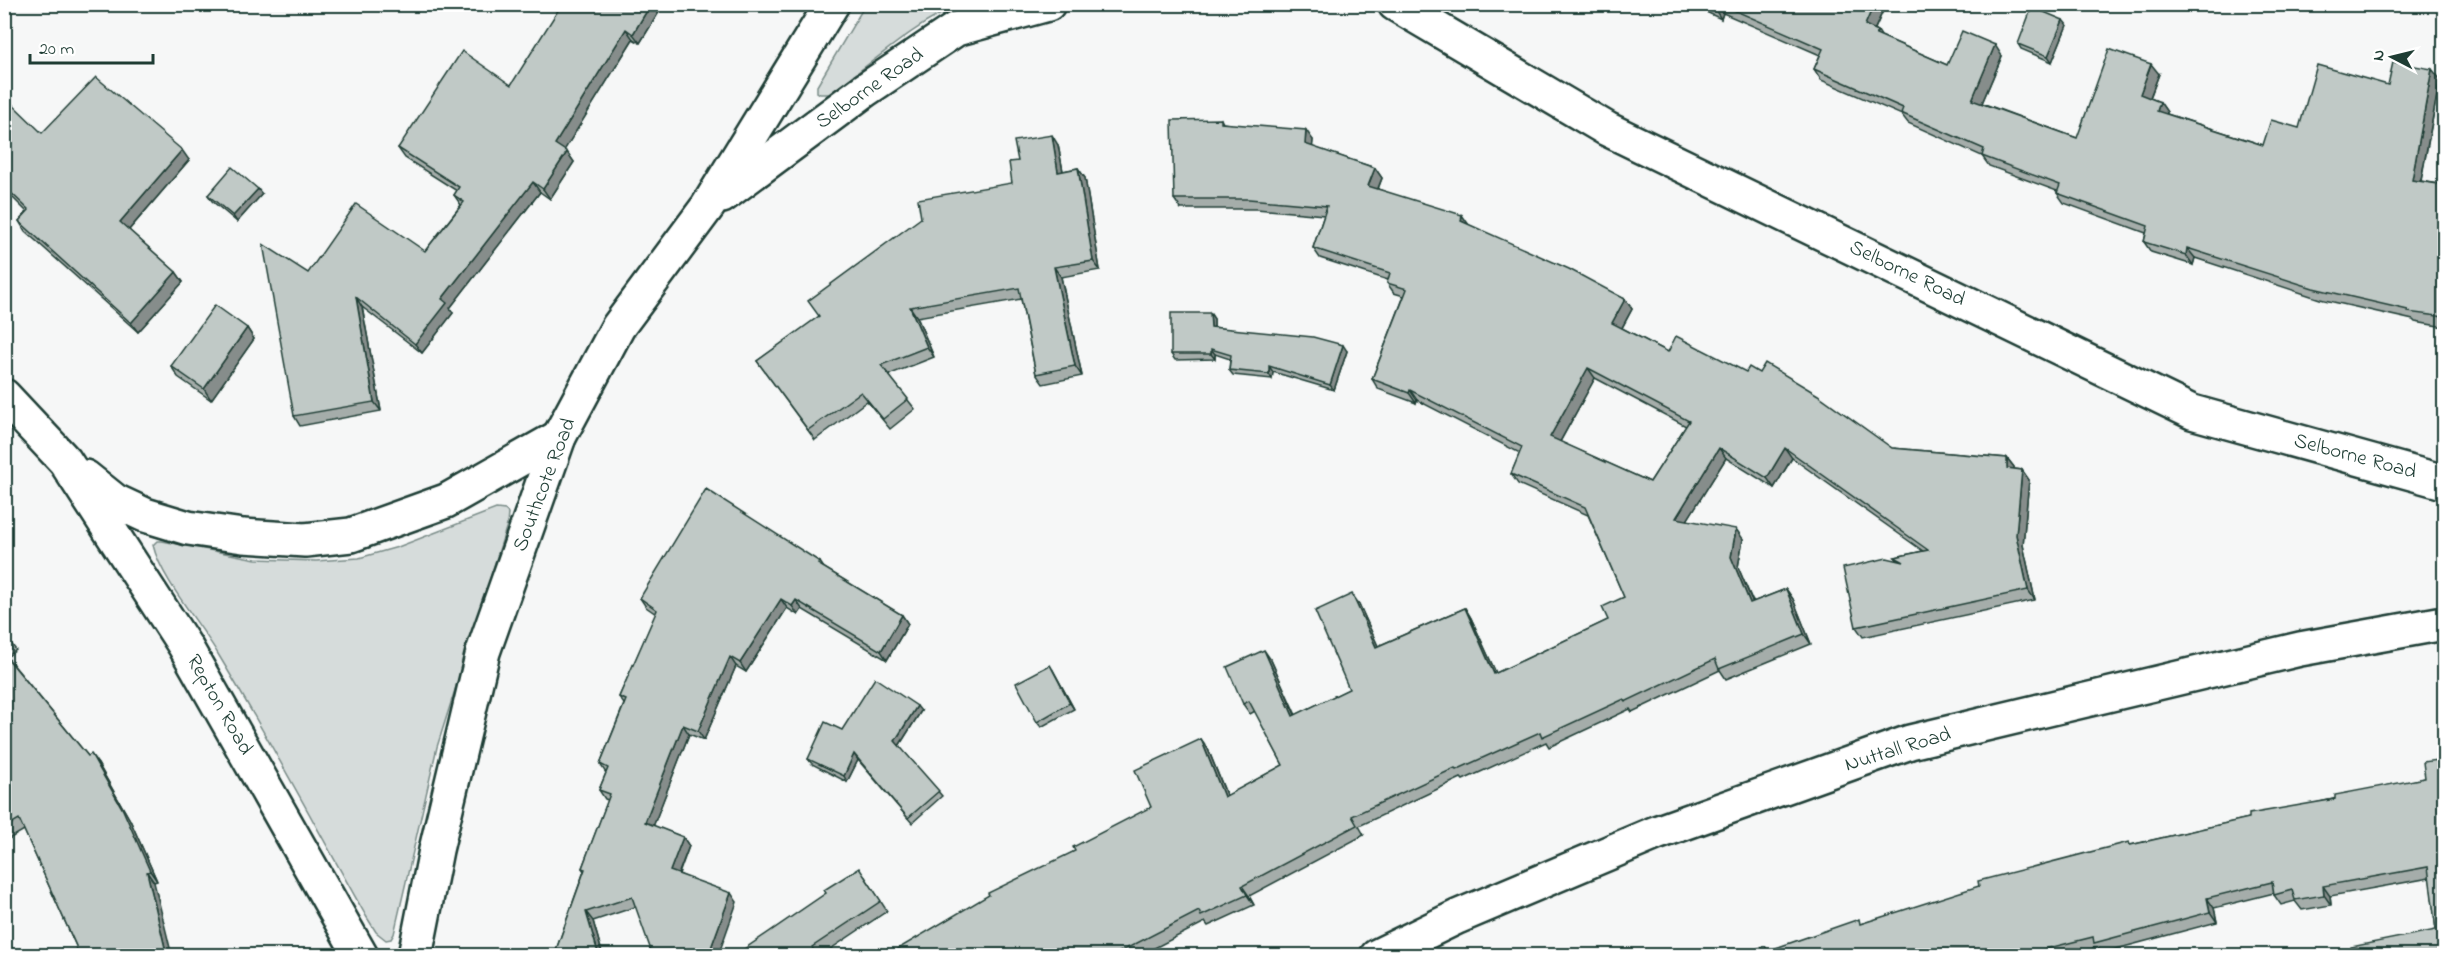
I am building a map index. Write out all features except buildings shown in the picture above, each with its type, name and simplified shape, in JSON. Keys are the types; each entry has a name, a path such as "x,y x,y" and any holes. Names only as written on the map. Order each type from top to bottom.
{"street":[{"name":"Southcote Road","path":"415,956 436,850 483,652 559,437 618,327 708,206 832,4"},
{"name":"Selborne Road","path":"708,206 865,90 956,29 1048,4"},
{"name":"Selborne Road","path":"1395,4 1607,129 2192,412 2445,482"},
{"name":"Repton Road","path":"4,396 65,461 115,501 145,515 188,528 305,540 351,535 446,501 559,437"},
{"name":"Repton Road","path":"65,461 185,646 361,956"},
{"name":"Nuttall Road","path":"1377,956 1458,917 1656,833 1910,742 2300,650 2445,623"}],"shaded area":[{"path":"865,5 960,5 908,34 829,94 820,94 817,92 817,86"},
{"path":"496,509 505,510 508,513 507,525 437,747 394,934 391,939 386,940 376,932 366,916 237,686 164,572 153,545 157,541 162,541 256,559 316,561 359,558 398,547"}]}
